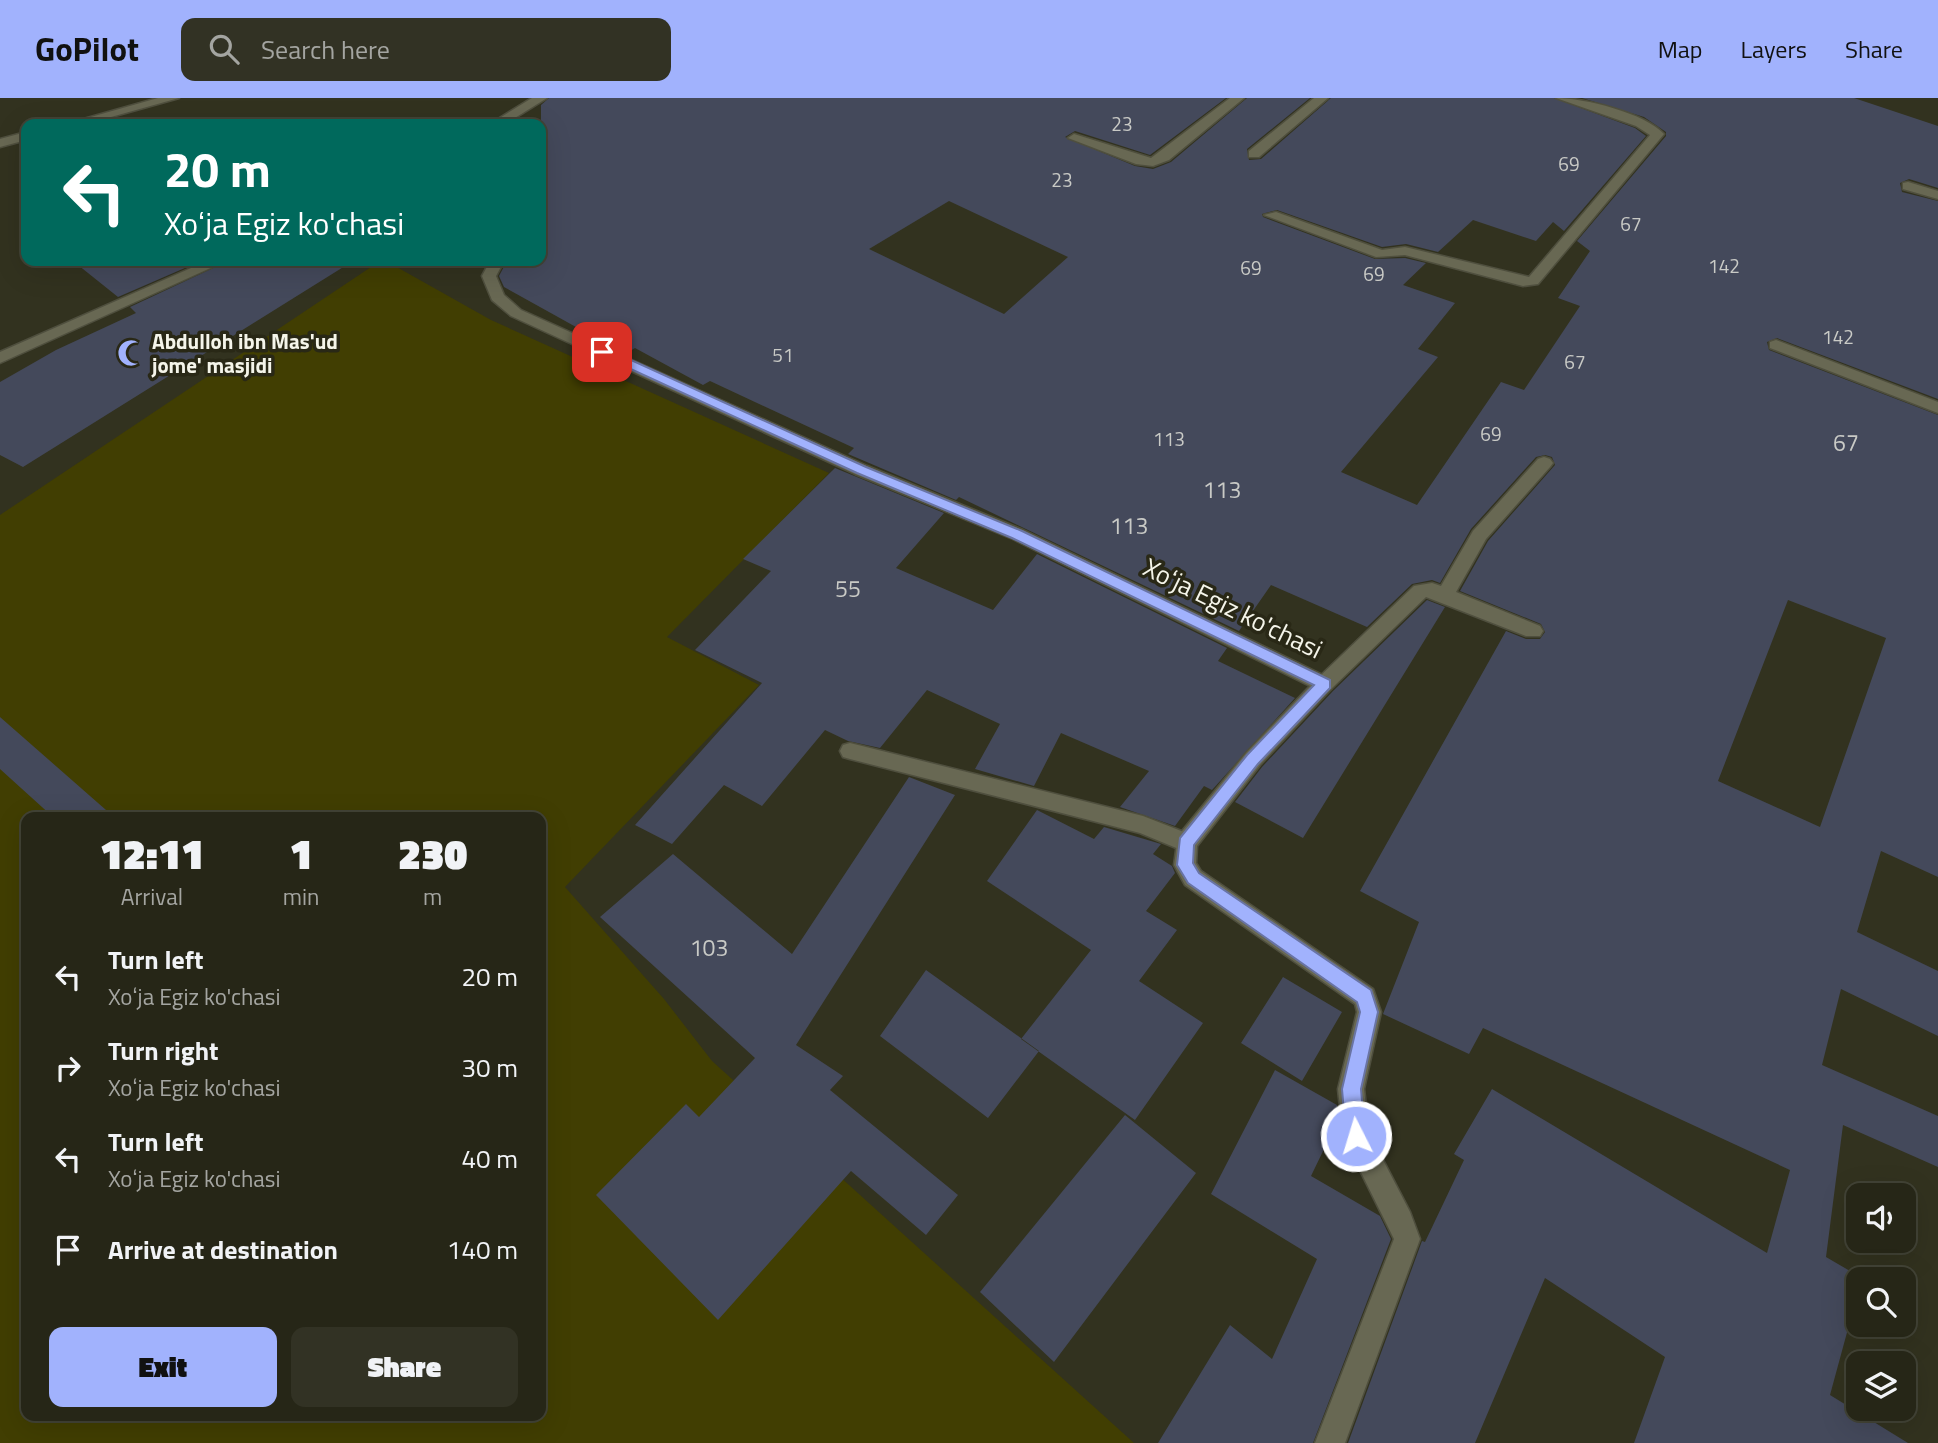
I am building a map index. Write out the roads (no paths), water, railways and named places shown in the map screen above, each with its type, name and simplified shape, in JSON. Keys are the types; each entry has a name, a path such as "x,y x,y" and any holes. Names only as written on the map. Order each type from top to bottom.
{"street":[{"path":"91,119 173,98"},
{"path":"504,119 541,98"},
{"path":"1074,138 1141,162 1153,162 1164,157 1238,98"},
{"path":"1254,154 1322,98"},
{"path":"1271,215 1381,254 1405,251 1523,282 1533,281 1658,134 1641,123 1562,98"},
{"path":"0,143 21,137"},
{"path":"1908,186 1938,195"},
{"path":"0,358 208,266"},
{"name":"Xoʻja Egiz ko'chasi","path":"494,266 489,276 497,297 516,313 861,470 1017,534 1325,684 1253,760 1186,843"},
{"path":"1776,345 1938,408"},
{"path":"1445,595 1479,535 1544,463"},
{"path":"1325,684 1421,591 1433,590 1533,631"},
{"path":"850,751 1143,825 1186,843 1185,865 1194,878 1365,996 1369,1012 1351,1089 1356,1136 1401,1221 1407,1239 1330,1443"}],"place":[{"name":"Abdulloh ibn Mas'ud jome' masjidi","path":"131,353"}]}
